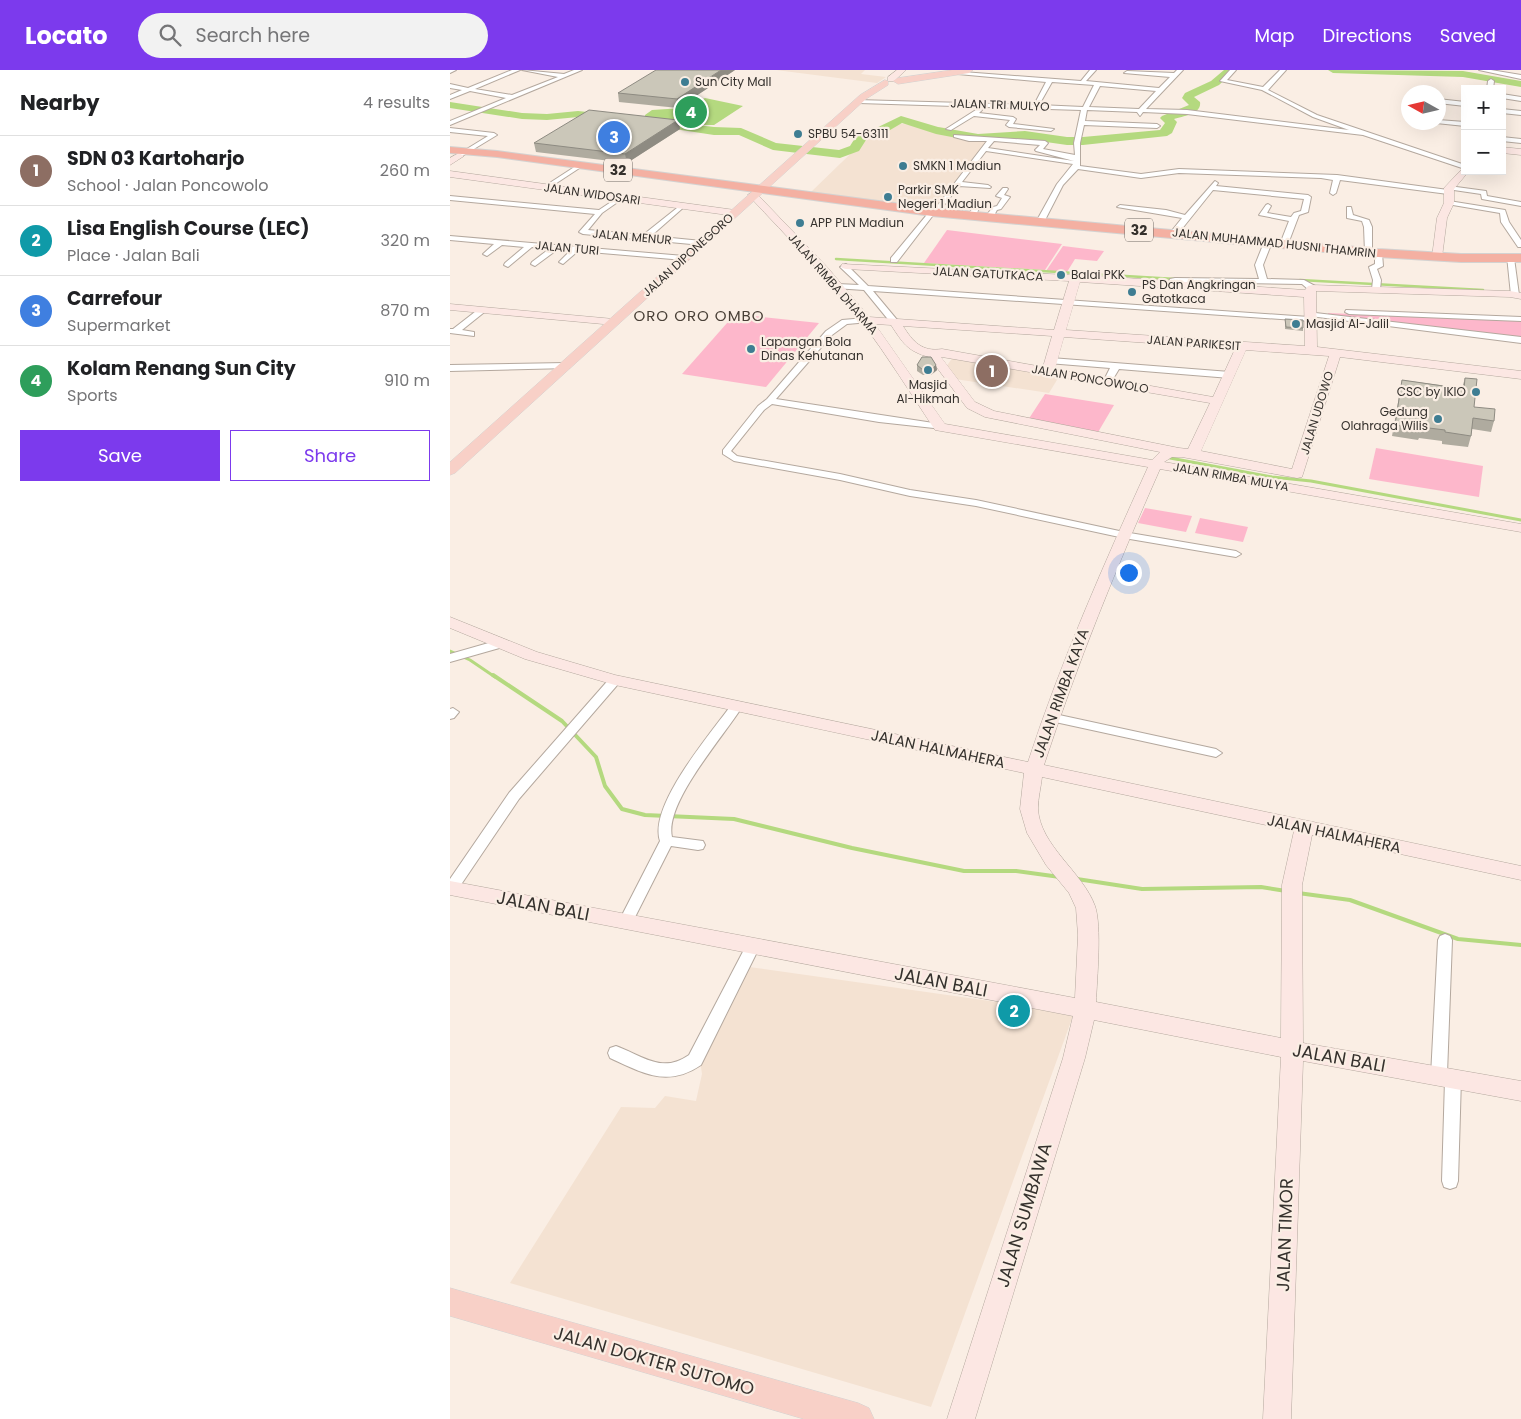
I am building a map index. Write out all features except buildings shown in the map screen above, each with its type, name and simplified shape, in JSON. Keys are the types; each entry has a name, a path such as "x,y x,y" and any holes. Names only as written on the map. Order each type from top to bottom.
{"highway":[{"name":"32","path":"459,154 581,166 756,193"},
{"name":"JALAN MUHAMMAD HUSNI THAMRIN","path":"756,193 934,212 975,210 989,217 1374,252 1437,257 1516,258"}],"main road":[{"path":"891,81 902,70"},
{"path":"891,81 969,70"},
{"name":"JALAN DIPONEGORO","path":"450,470 804,150 860,101 891,81"},
{"path":"1506,150 1521,152"},
{"name":"JALAN WIDOSARI","path":"450,174 735,213"},
{"path":"1437,257 1442,218 1449,195 1462,175"},
{"name":"JALAN RIMBA DHARMA","path":"756,193 866,320 931,411 940,427"},
{"name":"JALAN GATUTKACA","path":"846,266 1172,285 1376,289 1518,295"},
{"path":"1050,366 1076,279"},
{"path":"1311,350 1310,315 1312,288"},
{"path":"450,307 614,322"},
{"name":"JALAN PARIKESIT","path":"866,320 1336,352 1521,375"},
{"path":"894,321 909,344 920,351 933,354 971,405 977,409 990,414 1193,454 1242,346"},
{"name":"JALAN UDOWO","path":"1193,454 1298,474 1336,352"},
{"name":"JALAN PONCOWOLO","path":"933,354 942,353 1050,366 1107,382 1217,401"},
{"name":"JALAN RIMBA MULYA","path":"940,427 1521,528"},
{"path":"1156,464 1160,457 1174,451"},
{"name":"JALAN RIMBA KAYA","path":"1085,1010 1088,935 1086,908 1077,889 1053,860 1036,833 1029,809 1034,769 1050,717 1124,535 1156,464"},
{"name":"JALAN HALMAHERA","path":"450,622 499,644 561,666 615,680 1521,873"},
{"name":"JALAN TIMOR","path":"1277,1419 1292,1050 1292,890 1304,827"},
{"name":"JALAN BALI","path":"450,889 626,921 1292,1050 1521,1091"},
{"name":"JALAN SUMBAWA","path":"961,1419 1074,1058 1085,1010"},
{"name":"JALAN DOKTER SUTOMO","path":"450,1302 858,1419"}],"street":[{"path":"450,97 517,70"},
{"path":"525,70 564,76"},
{"path":"450,123 579,70"},
{"path":"1083,82 1093,70"},
{"path":"1136,126 1141,110 1180,70"},
{"path":"1233,70 1223,81 1264,89 1315,116 1461,166"},
{"path":"1264,89 1283,70"},
{"path":"1482,70 1507,72 1521,77"},
{"path":"950,73 1083,82 1161,90"},
{"path":"1127,73 1174,75"},
{"path":"1036,106 1050,80"},
{"path":"1490,85 1491,81"},
{"path":"1040,222 1060,184 1077,162 1077,141 1085,108 1098,84"},
{"path":"450,86 514,97"},
{"path":"1506,96 1521,98"},
{"name":"JALAN TRI MULYO","path":"860,101 1188,112 1270,122"},
{"path":"1446,102 1461,104"},
{"path":"949,129 988,104"},
{"path":"1506,112 1521,114"},
{"path":"973,114 1011,118 1009,125 1051,128"},
{"path":"1270,122 1315,116"},
{"path":"1270,122 1362,133"},
{"path":"1082,123 1157,126"},
{"path":"1446,123 1461,124"},
{"path":"450,130 494,135 459,154"},
{"path":"956,136 969,139 1045,142 1038,150 1077,162"},
{"path":"894,260 958,184 992,139"},
{"path":"1506,139 1521,141"},
{"path":"984,149 1077,162 1141,176 1179,171 1337,177 1449,195 1503,211 1505,222 1521,245"},
{"path":"547,187 581,166"},
{"path":"1174,233 1224,173"},
{"path":"1300,175 1300,186"},
{"path":"1333,193 1337,177"},
{"path":"958,184 988,187"},
{"path":"1211,188 1309,194 1304,212 1296,214 1284,244"},
{"path":"989,217 995,208 999,208 1007,198 999,196 1005,189"},
{"path":"1449,195 1484,192 1484,198 1521,204"},
{"path":"450,198 600,212"},
{"name":"JALAN MENUR","path":"620,198 600,212 583,232 702,243"},
{"path":"644,238 682,206"},
{"path":"1268,206 1264,215 1293,219"},
{"path":"1120,207 1166,212 1186,217"},
{"path":"1349,208 1350,216 1365,220 1368,227 1379,266 1373,267 1377,280 1376,289"},
{"name":"JALAN TURI","path":"450,238 684,258"},
{"path":"1263,280 1259,265 1268,242"},
{"path":"486,254 500,243"},
{"path":"508,265 530,245"},
{"path":"535,264 556,247"},
{"path":"563,262 576,249"},
{"path":"1516,258 1518,295"},
{"path":"846,266 844,267 867,288 894,321"},
{"path":"1172,285 1175,280 1263,280 1304,282 1312,288"},
{"path":"837,286 1069,302 1310,315 1521,320"},
{"path":"451,342 455,332 483,310"},
{"path":"1310,315 1521,340"},
{"path":"866,320 846,322 829,333 729,446 726,452 728,455 734,458 840,477 910,493 976,503 1124,535 1236,554"},
{"path":"455,332 472,334"},
{"path":"450,368 566,366"},
{"path":"1050,366 1116,366 1230,375"},
{"path":"1107,382 1116,366"},
{"path":"770,401 879,420 940,427"},
{"path":"459,656 499,644"},
{"path":"450,889 514,796 615,680"},
{"path":"626,921 667,841 664,832 667,814 680,789 736,706"},
{"path":"1050,717 1216,754"},
{"path":"667,841 698,845"},
{"path":"1445,940 1446,1077 1450,1182"},
{"path":"616,1053 658,1070 675,1072 685,1069 695,1060 754,946"}],"shaded area":[{"path":"776,70 865,70 861,74 886,77 877,83"},
{"path":"705,98 743,106 714,125 685,125 645,118 645,115 652,110 683,108"},
{"name":"SMKN 1 Madiun","path":"892,123 948,128 950,135 989,141 937,208 811,192 873,132"},
{"path":"947,230 1062,244 1045,270 924,263"},
{"path":"1063,246 1104,251 1097,261 1075,259 1067,272 1046,271"},
{"path":"1328,313 1521,321 1521,339 1328,316"},
{"name":"Lapangan Bola Dinas Kehutanan","path":"735,314 819,323 766,387 682,374"},
{"path":"953,357 1060,375 1049,393 955,379 946,367"},
{"path":"1045,394 1114,405 1097,434 1028,420"},
{"path":"1376,448 1483,466 1479,497 1369,479"},
{"path":"1145,508 1192,516 1186,532 1138,523"},
{"path":"1200,518 1248,527 1243,542 1195,533"},
{"path":"749,967 1074,1013 931,1407 510,1283 621,1107 655,1108 665,1096 696,1101 702,1074 700,1060"}],"waterway":[{"path":"648,122 714,131 741,132 773,146 840,154 855,148 861,138 876,133 901,119 936,130 978,138 1025,135 1067,141 1083,141 1163,133 1168,130 1171,122 1166,118 1191,110 1195,106 1194,102 1188,98 1189,95 1215,83 1230,70"},
{"path":"1333,70 1463,74 1521,84"},
{"path":"450,105 522,116 547,117 578,114 615,118"},
{"path":"836,259 1176,279"},
{"path":"1300,280 1483,290"},
{"path":"1170,458 1272,477 1311,481 1521,520"},
{"path":"450,651 470,660 495,677"},
{"path":"493,675 562,721 596,757 605,786 622,809 645,815 734,819 852,848 964,871 1016,871 1060,877"},
{"path":"1077,879 1142,889 1261,887 1286,891"},
{"path":"1298,893 1350,900 1458,939 1521,945"}],"place":[{"name":"Sun City Mall","path":"685,82"},
{"name":"Kolam Renang Sun City","path":"691,112"},
{"name":"SPBU 54-63111","path":"798,134"},
{"name":"Carrefour","path":"614,137"},
{"name":"SMKN 1 Madiun","path":"903,166"},
{"name":"Parkir SMK Negeri 1 Madiun","path":"888,197"},
{"name":"APP PLN Madiun","path":"800,223"},
{"name":"Balai PKK","path":"1061,275"},
{"name":"PS Dan Angkringan Gatotkaca","path":"1132,292"},
{"name":"Masjid Al-Jalil","path":"1296,324"},
{"name":"Lapangan Bola Dinas Kehutanan","path":"751,349"},
{"name":"Masjid Al-Hikmah","path":"928,370"},
{"name":"SDN 03 Kartoharjo","path":"992,371"},
{"name":"CSC by IKIO","path":"1476,392"},
{"name":"Gedung Olahraga Wilis","path":"1438,419"},
{"name":"Lisa English Course (LEC)","path":"1014,1011"}],"district":[{"name":"ORO ORO OMBO","path":"699,316"}]}
